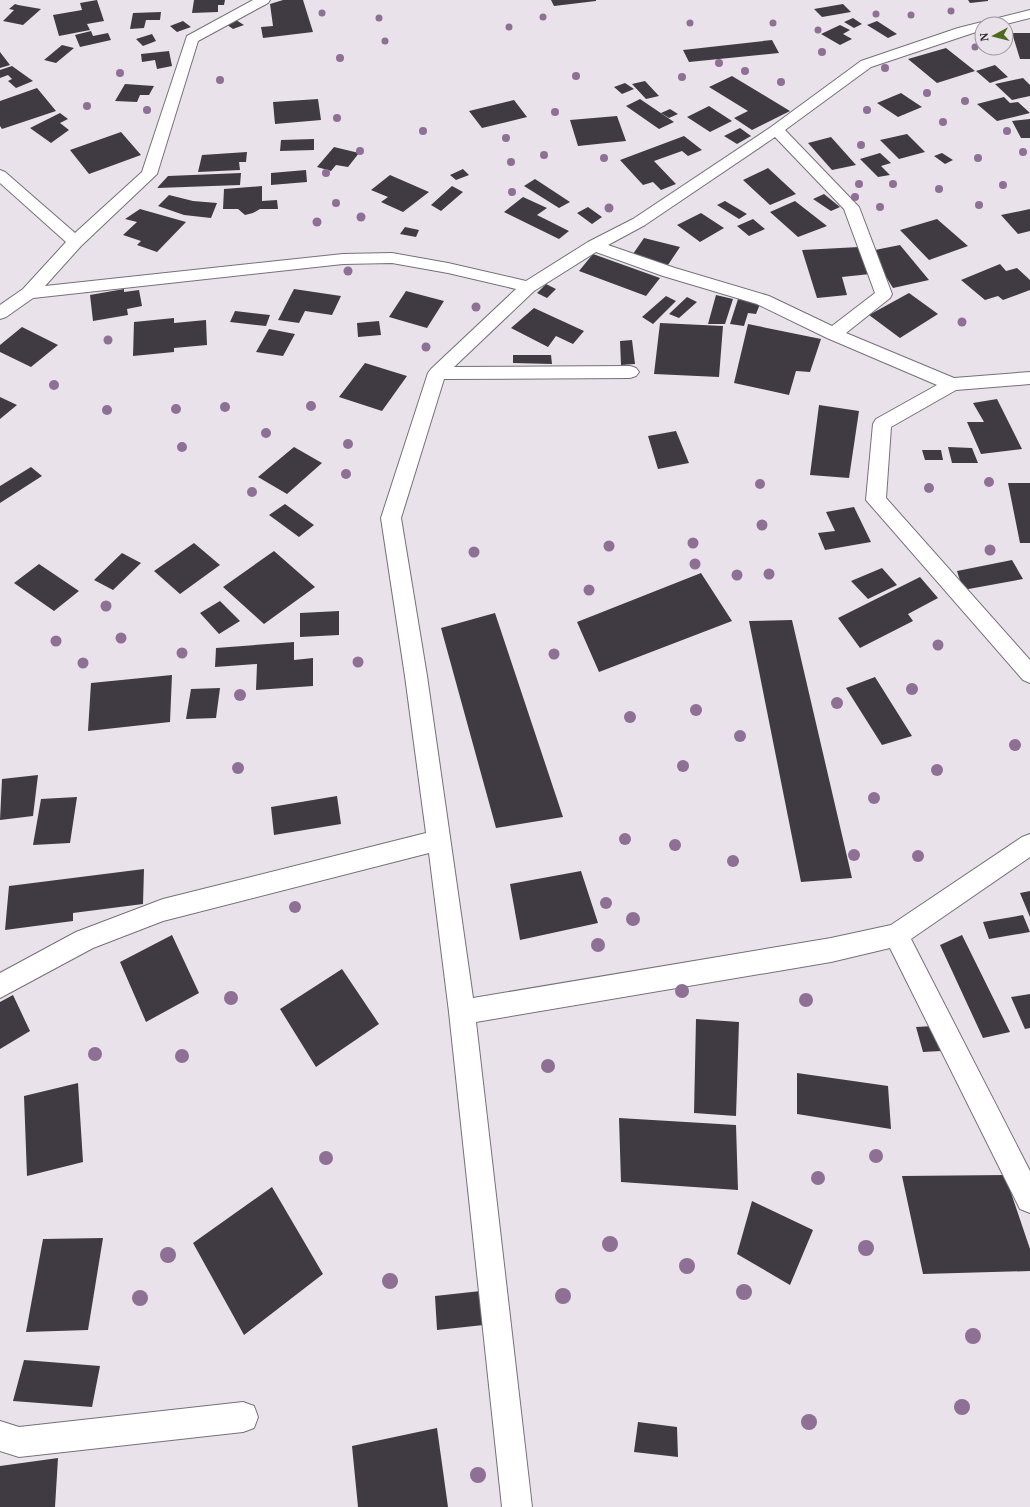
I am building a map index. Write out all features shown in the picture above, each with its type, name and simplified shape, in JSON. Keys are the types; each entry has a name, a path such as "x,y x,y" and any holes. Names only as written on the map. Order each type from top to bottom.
{"street":[{"path":"0,313 29,292 75,242 149,174 192,39 264,0"},
{"path":"1014,18 1030,14"},
{"path":"517,1507 462,1012 416,676 391,518 437,373 528,287 594,246 639,222 776,130 866,64 974,28"},
{"path":"776,130 851,207 884,294 833,334"},
{"path":"0,175 75,242"},
{"path":"594,246 669,272 763,300 833,334 952,384"},
{"path":"29,292 343,259 392,258 448,268 528,287"},
{"path":"437,373 630,372"},
{"path":"1030,378 952,384 882,424 876,500 1030,674"},
{"path":"0,986 84,940 163,910 438,840"},
{"path":"462,1012 831,950 896,934 1030,844"},
{"path":"896,934 1030,1199"},
{"path":"0,1436 19,1442 243,1416"}],"building":[{"path":"97,0 104,21 87,24 90,30 59,36 53,15 82,10 80,3"},
{"path":"194,0 225,0 224,5 218,5 218,12 192,13"},
{"path":"283,0 303,0 313,32 263,38 261,27 273,26 270,4"},
{"path":"551,0 596,0 596,1 554,6"},
{"path":"968,0 988,0 988,1 970,3"},
{"path":"15,4 41,9 23,25 3,21 14,10 9,9"},
{"path":"843,4 851,12 822,17 814,9"},
{"path":"161,12 160,20 146,20 144,28 130,29 133,13"},
{"path":"853,18 862,24 854,28 844,22"},
{"path":"236,20 244,25 233,29 226,24"},
{"path":"183,21 191,27 177,32 170,26"},
{"path":"877,21 897,34 888,38 867,25"},
{"path":"840,25 850,30 843,34 852,39 840,45 821,34"},
{"path":"91,31 93,36 108,33 111,40 80,47 75,35"},
{"path":"1014,33 1030,33 1030,59 1020,59 1014,40"},
{"path":"152,34 156,41 143,46 136,39"},
{"path":"772,40 779,53 689,62 683,50"},
{"path":"62,45 74,48 56,63 44,60"},
{"path":"946,48 975,71 937,83 908,59"},
{"path":"169,51 172,66 157,69 155,60 142,62 141,54"},
{"path":"0,52 10,65 0,68"},
{"path":"995,65 1008,77 990,83 976,71"},
{"path":"12,66 33,81 16,88 8,81 12,79 8,75 0,78 0,70"},
{"path":"732,76 790,111 752,130 734,118 748,111 709,87"},
{"path":"1023,78 1030,85 1030,96 1012,100 995,84"},
{"path":"645,81 659,96 646,99 632,84"},
{"path":"625,83 634,89 622,94 614,87"},
{"path":"125,84 154,86 149,95 140,95 137,102 115,101"},
{"path":"37,88 56,111 2,129 0,126 0,101"},
{"path":"901,93 922,107 898,117 877,103"},
{"path":"1004,97 1010,103 1018,102 1030,113 997,121 977,104"},
{"path":"318,99 321,120 275,124 273,102"},
{"path":"640,99 674,122 659,129 626,106"},
{"path":"514,100 527,117 482,128 469,111"},
{"path":"709,106 732,121 710,132 687,117"},
{"path":"670,109 678,114 669,118 661,113"},
{"path":"60,113 68,119 60,123 69,130 51,143 30,128"},
{"path":"617,116 626,141 578,146 570,120"},
{"path":"1030,119 1030,138 1021,138 1012,121"},
{"path":"740,128 751,136 737,144 724,136"},
{"path":"121,132 141,155 89,174 70,150"},
{"path":"907,134 925,152 899,159 880,140"},
{"path":"684,136 702,150 688,156 682,151 654,161 676,184 661,190 653,182 643,185 620,160"},
{"path":"831,137 856,165 832,170 808,143"},
{"path":"314,139 314,150 280,151 281,140"},
{"path":"334,147 359,153 348,167 336,165 331,171 317,167"},
{"path":"247,152 246,162 239,162 240,170 198,172 202,155"},
{"path":"880,153 891,163 881,166 890,175 878,177 860,159"},
{"path":"942,153 953,160 945,164 934,156"},
{"path":"768,168 796,194 770,205 743,180"},
{"path":"463,169 469,175 456,180 450,175"},
{"path":"306,170 307,182 271,185 271,173"},
{"path":"241,173 240,185 157,188 168,176"},
{"path":"390,175 429,192 403,212 381,202 388,197 371,190"},
{"path":"535,179 570,202 559,208 524,186"},
{"path":"262,186 262,201 277,200 278,209 260,209 245,215 238,209 223,209 224,189"},
{"path":"452,186 463,192 441,211 431,205"},
{"path":"824,194 840,207 831,211 813,199"},
{"path":"169,195 193,201 217,203 211,218 184,215 158,206"},
{"path":"523,197 547,208 537,215 569,231 559,239 504,212"},
{"path":"725,201 747,214 739,219 717,205"},
{"path":"795,201 827,226 798,237 770,212"},
{"path":"588,207 602,217 592,224 577,213"},
{"path":"140,209 186,222 157,252 137,245 141,241 123,235 137,222 125,219"},
{"path":"1030,209 1030,231 1018,234 1001,215"},
{"path":"701,213 724,228 700,242 677,225"},
{"path":"753,219 765,229 749,236 737,226"},
{"path":"937,219 968,246 929,260 900,230"},
{"path":"405,227 419,230 416,237 400,234"},
{"path":"644,238 680,247 668,265 633,254"},
{"path":"900,245 929,280 893,288 870,251"},
{"path":"859,247 870,274 842,277 847,295 817,298 802,250"},
{"path":"593,254 660,278 646,296 579,271"},
{"path":"1000,264 1006,271 1017,268 1030,280 1030,290 1003,300 998,296 985,300 961,280"},
{"path":"546,284 556,289 547,298 537,293"},
{"path":"124,289 124,292 139,290 142,306 127,309 128,315 93,321 90,295"},
{"path":"294,289 341,296 332,315 305,311 299,323 278,320"},
{"path":"406,291 444,301 427,328 389,317"},
{"path":"909,293 938,314 900,338 869,315"},
{"path":"716,295 733,299 725,324 708,324"},
{"path":"666,296 676,301 653,324 642,317"},
{"path":"687,297 697,302 679,318 669,314"},
{"path":"738,299 760,304 756,314 748,313 744,326 730,324"},
{"path":"534,308 584,331 573,344 556,336 548,347 511,328"},
{"path":"235,311 270,315 266,326 230,322"},
{"path":"174,318 174,323 206,320 207,345 174,348 174,352 133,356 134,322"},
{"path":"379,321 381,335 358,337 357,323"},
{"path":"660,323 723,326 719,377 654,374"},
{"path":"748,324 821,339 810,372 796,371 789,395 734,383"},
{"path":"22,327 58,345 31,367 0,352 0,345"},
{"path":"269,329 295,334 283,356 256,352"},
{"path":"632,340 635,364 621,365 620,341"},
{"path":"513,355 551,355 552,364 513,363"},
{"path":"365,363 407,376 382,411 339,397"},
{"path":"0,397 17,405 0,419"},
{"path":"997,399 1022,449 981,454 967,422 984,422 973,403"},
{"path":"819,405 859,411 849,478 810,475"},
{"path":"676,431 689,463 658,469 648,436"},
{"path":"294,447 322,463 287,494 258,477"},
{"path":"948,447 972,448 978,463 952,463"},
{"path":"922,450 941,450 943,460 925,460"},
{"path":"31,467 42,476 0,503 0,486"},
{"path":"1008,483 1030,483 1030,543 1020,543"},
{"path":"285,504 314,525 299,537 269,515"},
{"path":"854,507 871,542 825,550 818,533 835,531 826,512"},
{"path":"194,543 220,565 180,594 154,571"},
{"path":"274,551 315,587 264,624 223,587"},
{"path":"122,553 141,563 113,590 94,580"},
{"path":"1012,560 1023,579 963,590 957,571"},
{"path":"39,564 79,591 54,611 14,583"},
{"path":"882,568 897,585 868,599 851,581"},
{"path":"701,573 732,621 599,672 577,622"},
{"path":"920,577 938,598 908,614 913,621 860,648 838,618"},
{"path":"220,601 240,621 219,634 200,613"},
{"path":"339,611 339,635 300,637 300,613"},
{"path":"495,613 563,817 496,828 441,628"},
{"path":"792,620 852,878 801,882 749,621"},
{"path":"294,642 294,660 313,658 313,686 256,690 257,664 215,667 216,648"},
{"path":"172,675 170,722 88,731 91,683"},
{"path":"875,677 912,736 882,745 846,688"},
{"path":"220,688 216,718 186,719 191,689"},
{"path":"38,775 33,816 0,820 2,779"},
{"path":"337,796 341,824 274,835 271,807"},
{"path":"77,797 70,843 33,845 41,799"},
{"path":"144,869 143,904 73,913 73,921 5,930 9,886"},
{"path":"581,871 598,923 520,940 510,884"},
{"path":"1030,891 1030,917 1020,893"},
{"path":"1023,915 1030,932 989,939 983,922"},
{"path":"172,935 199,993 146,1022 120,962"},
{"path":"962,935 1010,1032 983,1038 940,945"},
{"path":"342,969 379,1024 316,1067 280,1009"},
{"path":"1030,994 1030,1028 1025,1029 1011,997"},
{"path":"13,995 30,1031 0,1049 0,1002"},
{"path":"696,1019 739,1022 736,1116 694,1113"},
{"path":"934,1026 941,1051 923,1052 916,1027"},
{"path":"797,1073 888,1086 891,1129 797,1114"},
{"path":"78,1083 83,1162 27,1176 24,1096"},
{"path":"619,1118 736,1125 738,1190 621,1182"},
{"path":"1005,1175 1030,1249 1030,1271 923,1274 902,1176"},
{"path":"272,1187 323,1274 244,1335 193,1243"},
{"path":"752,1201 813,1230 790,1285 737,1254"},
{"path":"103,1238 88,1330 26,1332 43,1239"},
{"path":"490,1290 493,1324 437,1330 435,1296"},
{"path":"24,1360 100,1366 92,1407 13,1401"},
{"path":"638,1422 677,1427 678,1457 634,1452"},
{"path":"437,1428 448,1507 358,1507 352,1446"},
{"path":"58,1458 55,1507 0,1507 0,1466"}]}
